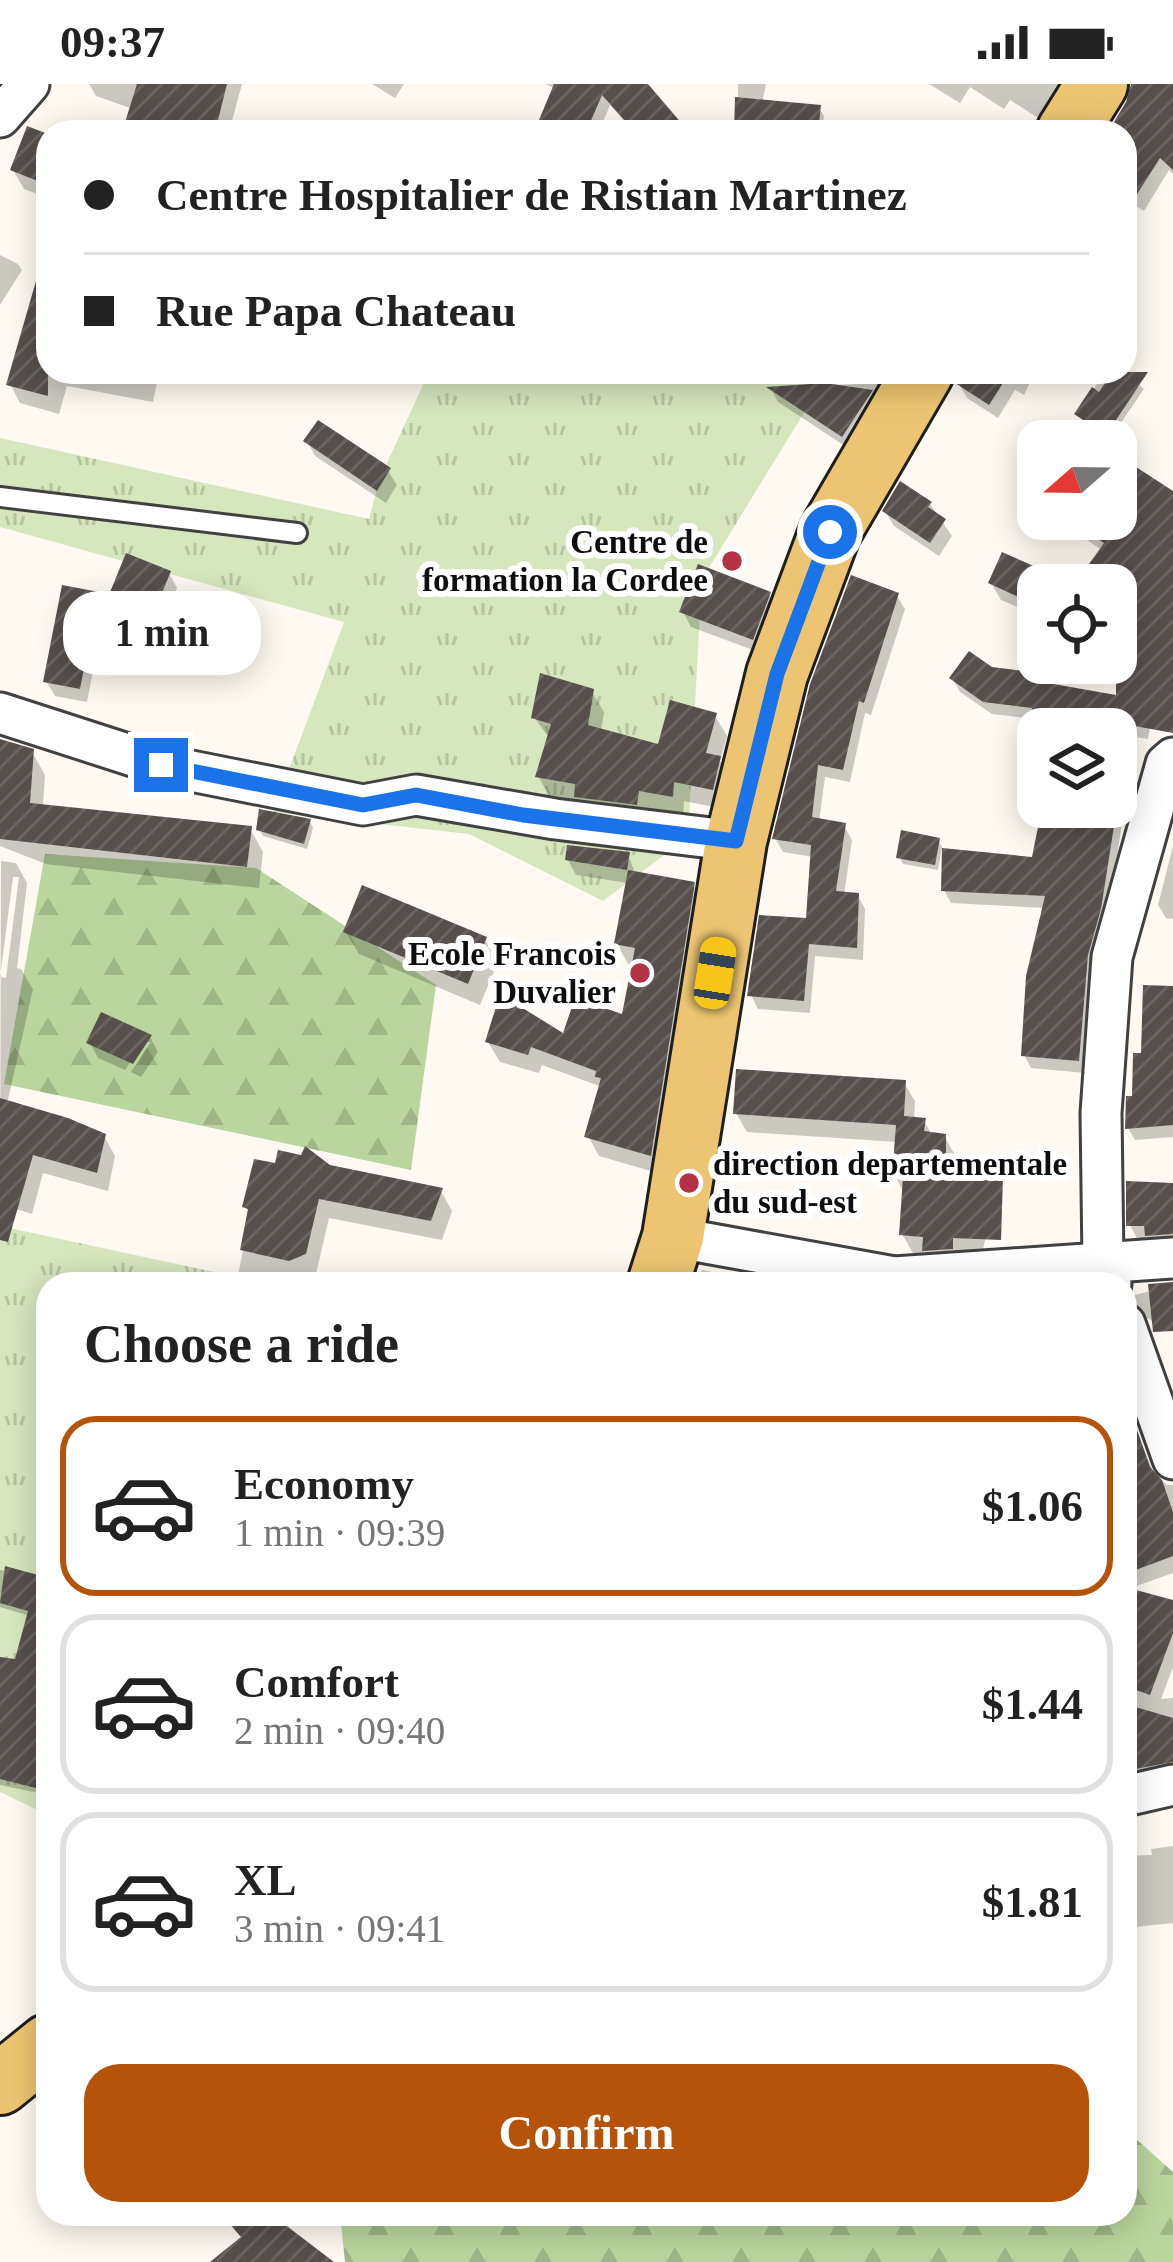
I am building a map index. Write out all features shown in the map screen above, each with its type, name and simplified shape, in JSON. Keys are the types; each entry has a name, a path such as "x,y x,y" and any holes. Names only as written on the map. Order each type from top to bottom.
{"main road":[{"path":"1074,120 1097,84"},
{"path":"665,1260 736,841 777,674 830,532 916,384"},
{"path":"0,2084 36,2055"}],"street":[{"path":"0,117 29,84"},
{"path":"0,713 161,765 363,805 416,795 536,817 736,841"},
{"path":"1107,1272 1101,1113 1112,957 1171,762"},
{"path":"1111,1272 1173,1258"},
{"path":"665,1260 827,1272"},
{"path":"1137,1358 1173,1459"},
{"path":"1137,1793 1173,1785"}],"lane":[{"path":"0,497 297,533"}],"green space":[{"path":"423,384 822,384 707,571 700,611 688,837 603,901 469,834 273,812 344,622 0,527 0,438 369,519 380,478"},
{"path":"45,854 256,868 436,985 411,1170 4,1084"},
{"path":"0,1226 214,1272 36,1272 36,1809 0,1792"},
{"path":"1137,2140 1173,2172 1173,2262 345,2262 341,2226 1137,2226"}],"building":[{"path":"137,84 227,84 218,120 126,120"},
{"path":"554,84 648,84 679,120 624,120 602,95 591,120 539,120"},
{"path":"1131,84 1173,84 1173,170 1160,158 1137,194 1137,120 1115,120"},
{"path":"735,97 821,105 819,120 734,120"},
{"path":"27,126 36,129 36,180 10,170"},
{"path":"36,281 36,384 48,384 48,396 6,385"},
{"path":"1137,372 1148,372 1116,420 1083,420 1074,414 1092,387 1099,392 1104,384 1137,384"},
{"path":"832,384 873,390 842,437 766,387"},
{"path":"957,384 1002,384 989,405"},
{"path":"318,420 391,468 377,491 303,441"},
{"path":"1137,468 1173,491 1173,733 1137,726 1137,708 1032,708 983,702 949,678 969,651 992,667 1017,670 1017,684 1054,684 1116,695 1116,684 1137,684 1137,564 1089,564 1104,543 1099,540 1137,540"},
{"path":"900,481 932,502 928,507 946,519 930,543 882,511"},
{"path":"1002,552 1029,564 1017,564 1017,596 988,583"},
{"path":"126,553 171,571 151,620 106,602"},
{"path":"698,564 771,592 753,640 679,612"},
{"path":"851,575 899,593 864,703 859,701 843,770 818,765 812,817 846,823 836,891 859,893 857,948 809,944 804,1001 747,996 759,915 806,918 811,845 772,839 810,684"},
{"path":"62,585 99,592 80,689 43,682"},
{"path":"540,673 594,689 588,725 658,744 670,700 717,713 706,753 721,756 713,790 674,782 673,797 639,791 637,805 574,797 575,784 535,777 551,724 531,718"},
{"path":"0,739 34,749 30,803 252,826 247,867 0,839"},
{"path":"259,809 311,819 304,844 256,830"},
{"path":"1038,828 1114,828 1101,909 1088,955 1079,1061 1021,1056 1026,976 1045,896 941,891 942,848 1032,857"},
{"path":"901,830 940,838 935,865 896,858"},
{"path":"567,845 630,852 627,870 565,860"},
{"path":"628,870 695,882 651,1156 584,1137 601,1078 595,1077 596,1071 531,1047 528,1055 485,1042 500,994 563,1033 575,998 622,1014 635,948 614,944"},
{"path":"362,885 487,937 468,984 343,932"},
{"path":"1143,985 1173,986 1173,1125 1125,1129 1133,1053 1141,1053"},
{"path":"101,1012 152,1035 133,1064 86,1043"},
{"path":"736,1069 906,1080 904,1116 926,1118 924,1131 946,1134 946,1173 1003,1176 1001,1240 953,1238 953,1249 922,1251 923,1237 899,1235 903,1177 892,1176 896,1125 733,1114"},
{"path":"0,1098 106,1134 97,1173 33,1155 8,1242 0,1240"},
{"path":"305,1146 330,1165 443,1188 431,1221 319,1199 306,1254 289,1261 240,1250 248,1209 242,1207 254,1159 275,1163 278,1150 301,1155"},
{"path":"1126,1181 1173,1183 1173,1234 1145,1236 1144,1226 1126,1226"},
{"path":"1173,1282 1173,1331 1153,1332 1148,1284"},
{"path":"1137,1430 1173,1512 1173,1556 1137,1570"},
{"path":"5,1566 36,1574 36,1788 0,1779 0,1657 15,1659 28,1611 0,1603"},
{"path":"1137,1590 1173,1600 1173,1633 1150,1695 1137,1690"},
{"path":"1137,1707 1173,1718 1173,1762 1137,1769"},
{"path":"231,2226 287,2226 334,2262 210,2262 241,2237"}],"place":[{"name":"Centre de formation la Cordee","path":"732,561"},
{"name":"Ecole Francois Duvalier","path":"640,973"},
{"name":"direction departementale du sud-est","path":"689,1183"}],"route":[{"path":"161,765 363,805 416,795 523,815 736,841 777,674 830,532"}]}
